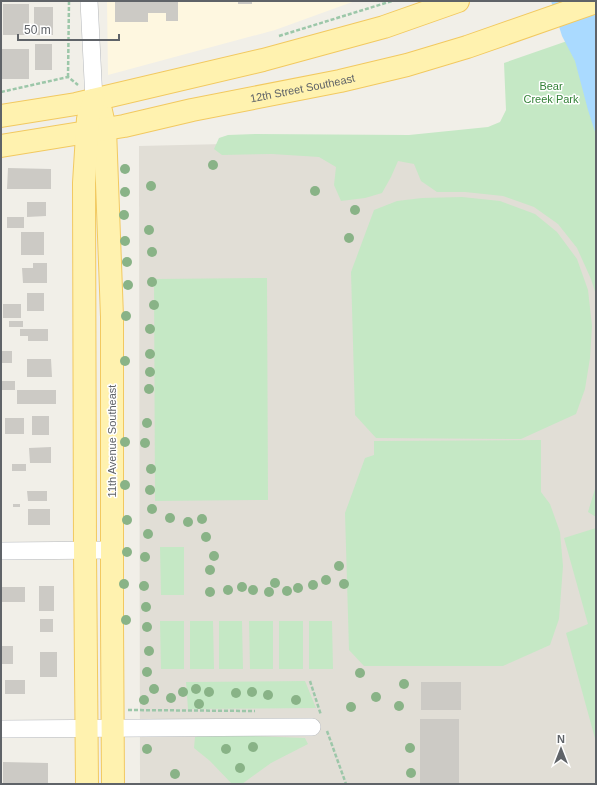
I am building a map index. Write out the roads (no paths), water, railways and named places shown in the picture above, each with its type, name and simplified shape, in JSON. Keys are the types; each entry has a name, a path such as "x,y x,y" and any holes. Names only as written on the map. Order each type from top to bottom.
{"main road":[{"path":"1,116 56,108 94,100 263,60 384,27 458,1"},
{"name":"12th Street Southeast","path":"1,146 96,130 340,82 467,47 596,2"},
{"name":"11th Avenue Southeast","path":"94,100 88,119 96,130 112,317 114,784"},
{"name":"11th Avenue Southeast","path":"87,784 84,551 84,183 96,130"}],"street":[{"name":"11th Avenue Southeast","path":"89,1 94,100"},
{"path":"1,551 112,550"},
{"path":"1,729 113,728 318,720"}],"water":[{"path":"551,1 596,1 596,135 575,61 562,36"}],"park label":[{"name":"Bear Creek Park","path":"551,92"}]}
